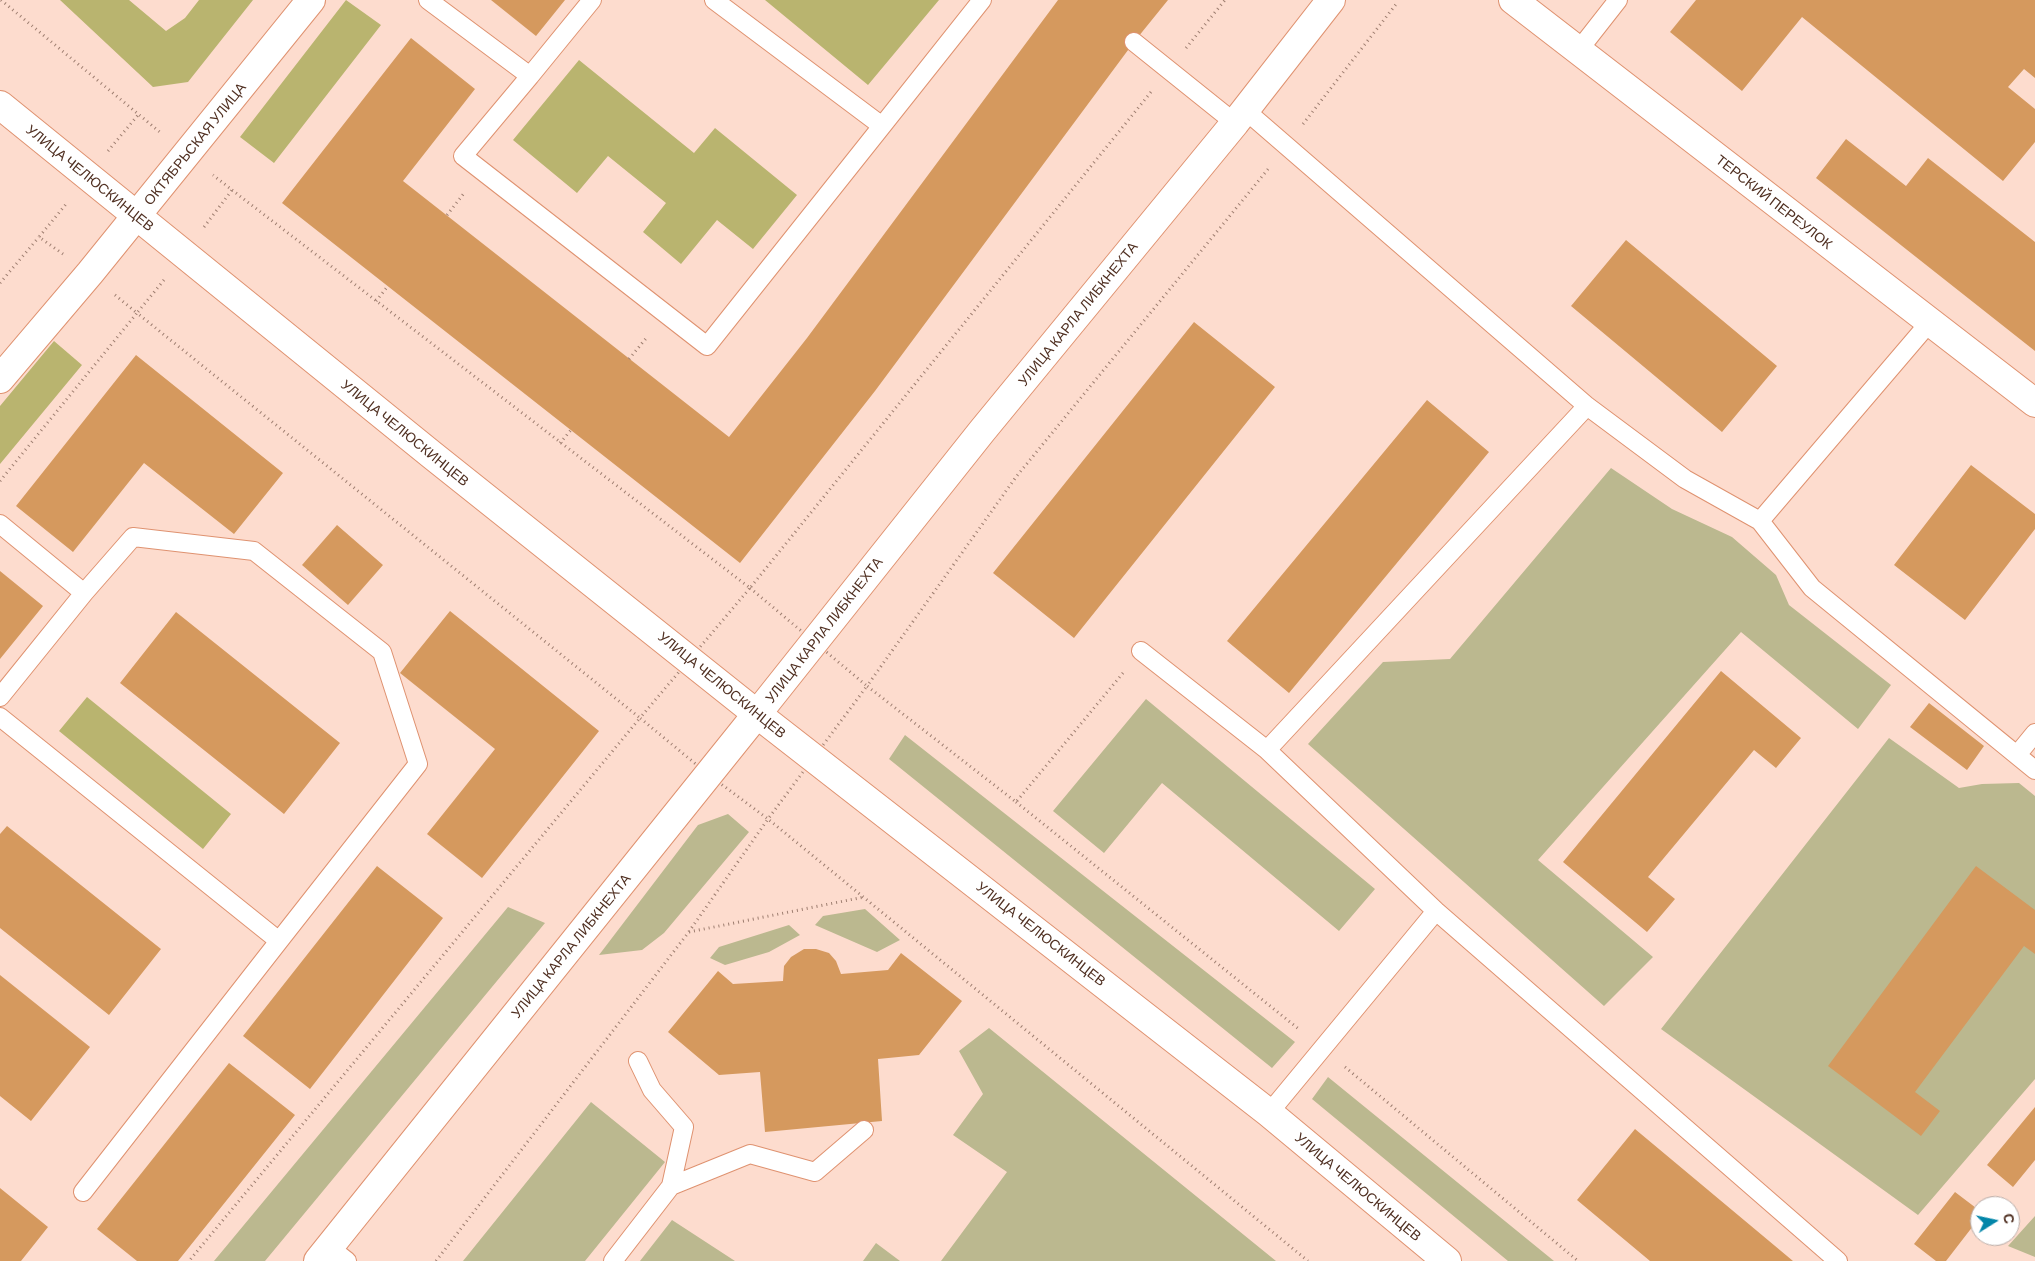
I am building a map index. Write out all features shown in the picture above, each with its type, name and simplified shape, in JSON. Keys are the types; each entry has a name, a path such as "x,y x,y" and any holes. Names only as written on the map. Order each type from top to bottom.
{"main road":[{"name":"ОКТЯБРЬСКАЯ УЛИЦА","path":"0,379 312,0"},
{"name":"УЛИЦА КАРЛА ЛИБКНЕХТА","path":"331,1256 982,431 1240,117 1331,0"},
{"name":"ТЕРСКИЙ ПЕРЕУЛОК","path":"1514,0 1929,323 2035,403"},
{"name":"УЛИЦА ЧЕЛЮСКИНЦЕВ","path":"0,105 757,714 1269,1113 1447,1261"}],"lane":[{"path":"428,0 530,76"},
{"path":"592,0 463,156 707,346 982,0"},
{"path":"714,0 882,126"},
{"path":"1578,50 1618,0"},
{"path":"1134,42 1168,71 1286,146 1587,406 1685,479 1760,521 1812,588 2035,770"},
{"path":"1760,521 1929,323"},
{"path":"1267,750 1587,406"},
{"path":"0,524 84,593"},
{"path":"0,697 84,593 133,537 254,551 382,652 418,764 83,1192"},
{"path":"1141,651 1267,750 1436,911 1838,1261"},
{"path":"0,718 279,940"},
{"path":"2017,755 2035,733"},
{"path":"1269,1113 1436,911"},
{"path":"612,1261 672,1186 684,1127 652,1090 638,1061"},
{"path":"672,1186 750,1154 815,1172 864,1130"}],"path":[{"path":"1,0 138,115"},
{"path":"232,190 750,588 1225,0"},
{"path":"1141,651 1016,802 867,686 1016,477 1286,146 1396,2"},
{"path":"0,283 39,237"},
{"path":"376,301 388,286"},
{"path":"0,481 137,313 640,718 189,1261"},
{"path":"560,443 571,430"},
{"path":"436,1261 688,932 768,819 1308,1261"},
{"path":"688,932 865,897"}],"shaded area":[{"path":"60,0 129,0 166,31 185,18 199,0 253,0 188,82 153,87"},
{"path":"346,0 381,25 274,163 240,137"},
{"path":"765,0 939,0 868,85"},
{"path":"579,60 694,153 715,128 797,195 753,249 717,220 681,264 643,232 666,203 608,156 577,193 513,140"},
{"path":"54,341 82,365 0,464 0,406"},
{"path":"1611,468 1672,509 1732,537 1776,575 1789,605 1891,685 1858,729 1741,632 1538,860 1653,957 1604,1006 1308,744 1383,662 1450,659"},
{"path":"87,697 231,814 203,849 59,731"},
{"path":"1146,699 1375,889 1339,931 1162,783 1104,853 1053,811"},
{"path":"905,735 1295,1042 1272,1068 889,759"},
{"path":"1889,738 1959,788 1982,784 2019,783 2035,796 2035,1079 1918,1215 1661,1029"},
{"path":"728,814 749,832 664,933 642,950 599,955 698,825"},
{"path":"508,907 545,923 265,1261 214,1261"},
{"path":"865,909 900,940 877,952 815,925 823,916"},
{"path":"789,925 800,935 769,952 725,965 710,958 719,947"},
{"path":"989,1028 1276,1261 941,1261 1007,1172 953,1135 983,1094 959,1051"},
{"path":"1328,1077 1554,1261 1508,1261 1312,1099"},
{"path":"591,1102 665,1162 585,1261 463,1261"},
{"path":"2035,1216 2035,1257 2008,1246 2020,1246 2020,1233"},
{"path":"672,1220 735,1261 640,1261"},
{"path":"876,1243 900,1261 863,1261"}],"building":[{"path":"491,0 565,0 536,36"},
{"path":"1058,0 1168,0 1134,42 875,391 740,563 282,203 411,38 475,89 403,181 729,437 807,338"},
{"path":"1696,0 2035,0 2035,78 2024,69 2008,87 2035,109 2035,142 2003,181 1802,17 1742,91 1670,32"},
{"path":"1846,139 1906,186 1928,158 2035,242 2035,351 1816,178"},
{"path":"1626,240 1777,366 1722,432 1571,306"},
{"path":"1194,322 1275,387 1074,638 993,573"},
{"path":"136,355 283,473 234,534 144,463 73,552 16,506"},
{"path":"1427,400 1489,452 1289,693 1227,641"},
{"path":"1971,465 2035,514 2035,529 1965,620 1894,565"},
{"path":"337,525 383,565 348,605 302,565"},
{"path":"0,571 43,606 0,659"},
{"path":"450,611 599,731 482,878 427,834 495,749 400,673"},
{"path":"176,612 340,743 284,814 120,683"},
{"path":"1721,671 1801,738 1776,768 1754,750 1648,877 1675,899 1647,932 1563,862"},
{"path":"1929,703 1984,746 1967,770 1910,727"},
{"path":"7,826 161,949 109,1015 0,928 0,834"},
{"path":"377,866 443,918 310,1089 243,1036"},
{"path":"1976,866 2035,910 2035,954 2024,946 1915,1092 1940,1111 1921,1136 1828,1066"},
{"path":"804,949 816,949 829,953 836,961 841,974 888,970 901,953 962,1001 919,1055 878,1059 882,1121 765,1132 760,1072 719,1075 668,1032 718,971 733,984 783,981 784,966 791,957"},
{"path":"0,975 90,1047 31,1121 0,1096"},
{"path":"229,1063 295,1115 178,1261 137,1261 97,1229"},
{"path":"2035,1107 2035,1160 2013,1187 1987,1165"},
{"path":"1635,1129 1793,1261 1650,1261 1577,1200"},
{"path":"0,1188 48,1227 21,1261 0,1261"},
{"path":"1955,1192 1970,1203 1970,1230 1946,1261 1936,1261 1914,1244"}]}
